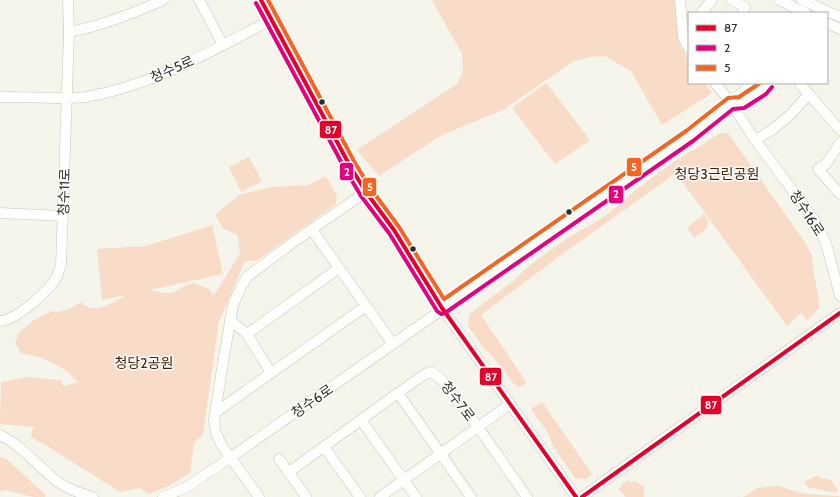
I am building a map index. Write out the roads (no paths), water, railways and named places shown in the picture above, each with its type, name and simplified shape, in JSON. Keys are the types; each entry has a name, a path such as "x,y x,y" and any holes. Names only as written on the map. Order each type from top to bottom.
{"street":[{"name":"청수11로","path":"0,321 8,320 32,304 54,282 61,265 69,32 68,0"},
{"path":"69,32 88,29 134,13 163,0"},
{"path":"199,0 223,45"},
{"path":"260,0 350,166 366,192 394,230 442,308 576,497"},
{"path":"680,0 686,31 683,37 688,46"},
{"path":"702,12 712,0"},
{"path":"732,0 745,7 743,12"},
{"path":"779,0 820,12"},
{"path":"828,14 840,17"},
{"name":"청수5로","path":"0,97 84,97 153,79 184,66 271,20"},
{"path":"828,23 840,29"},
{"name":"청수16로","path":"716,84 754,140 816,222 826,243 840,296"},
{"name":"청수6로","path":"163,497 185,488 230,458 442,308 690,136 753,84"},
{"name":"청수6로","path":"730,103 741,103 767,84"},
{"path":"799,84 840,130"},
{"path":"754,140 772,130 790,115 809,94"},
{"path":"840,143 826,164 818,168 840,194"},
{"path":"259,497 222,446 216,434 214,421 222,362 233,305 248,276 366,192"},
{"path":"0,213 63,216"},
{"path":"312,230 393,344"},
{"path":"248,334 339,268"},
{"path":"216,412 366,306"},
{"path":"582,497 840,313"},
{"path":"230,320 248,334 271,373"},
{"name":"청수7로","path":"289,472 398,393 425,374 431,372 440,378 478,427 527,497"},
{"path":"398,393 471,497"},
{"name":"청수7로","path":"380,497 510,404"},
{"path":"361,420 416,497"},
{"path":"0,435 10,439 23,449 34,462 59,483 93,497"},
{"path":"324,447 360,497"},
{"path":"279,459 306,497"}],"park label":[{"name":"청당3근린공원","path":"717,174"},
{"name":"청당2공원","path":"144,363"}]}
